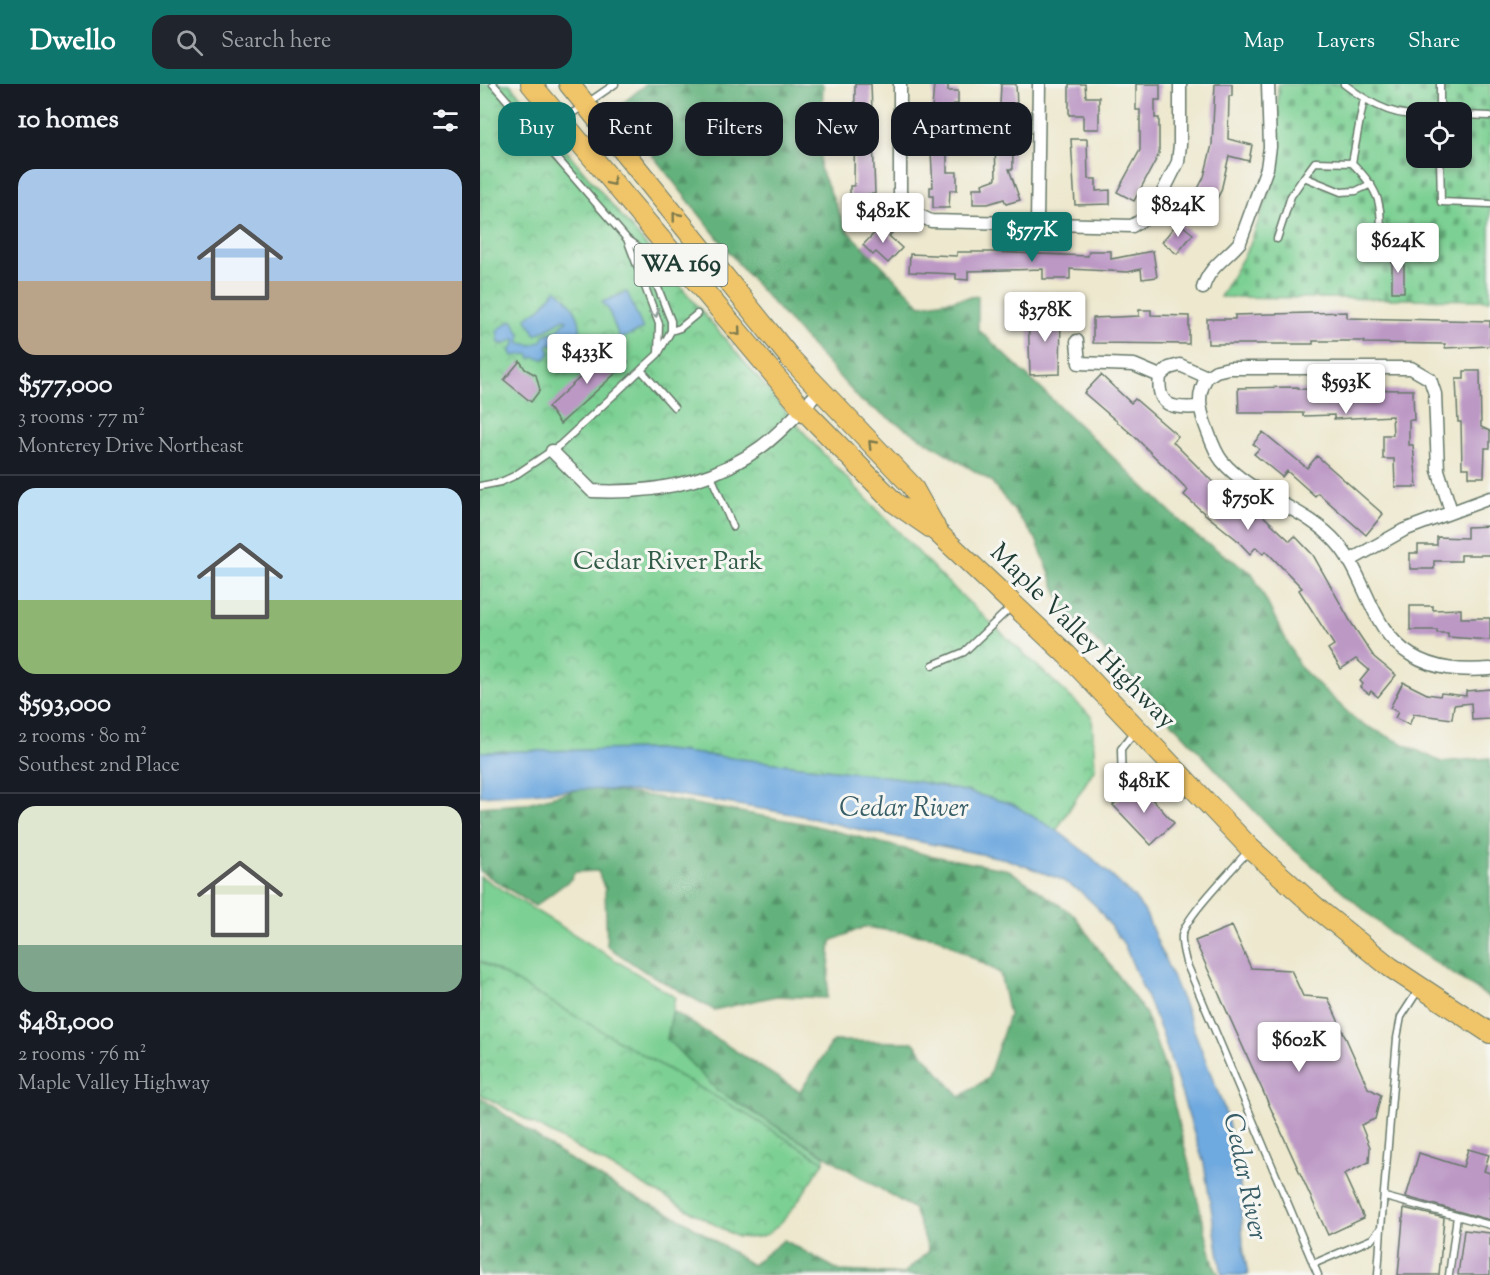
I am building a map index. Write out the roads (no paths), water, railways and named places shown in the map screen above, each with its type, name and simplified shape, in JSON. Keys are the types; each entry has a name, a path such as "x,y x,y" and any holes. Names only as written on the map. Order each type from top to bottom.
{"main road":[{"name":"Maple Valley Highway","path":"531,84 546,102"},
{"name":"Maple Valley Highway","path":"570,84 791,359 912,486 937,532"},
{"name":"Maple Valley Highway","path":"576,139 802,408 895,503 937,532 1014,605 1138,729 1250,848 1349,935 1420,987 1490,1033"}],"street":[{"path":"900,84 900,193 905,204 914,214 931,221 1132,226 1147,219 1178,162 1180,84"},
{"path":"1037,224 1039,84"},
{"path":"1203,288 1219,260 1232,252 1240,242 1267,168 1270,147 1268,84"},
{"path":"1077,341 1079,363 1134,365 1160,376"},
{"path":"1199,407 1172,406 1163,400 1158,389 1160,376 1169,368 1180,365 1207,377"},
{"path":"1451,511 1438,470 1435,394 1430,379 1412,368 1229,368 1216,371 1207,377 1200,389 1199,407 1222,461 1234,473 1324,531 1337,543 1349,561 1389,638 1412,656 1437,666 1460,671 1490,669"},
{"path":"552,451 592,491 655,489 693,482 711,476 762,446 821,390"},
{"path":"1349,561 1404,530 1490,498"}],"lane":[{"path":"480,486 501,482 552,451 658,354 671,331 671,321 643,250 627,239 493,84"},
{"path":"576,110 615,84"},
{"path":"1344,84 1391,112 1406,114"},
{"path":"1440,84 1440,102"},
{"path":"1352,163 1364,98"},
{"path":"1472,115 1490,116"},
{"path":"1276,239 1296,184 1304,177 1308,167 1315,162 1352,163 1371,184 1381,205 1379,257"},
{"path":"1440,168 1441,202 1490,204"},
{"path":"1304,177 1341,192 1356,191 1371,184"},
{"path":"627,239 659,324 658,354"},
{"path":"671,331 680,328 698,314"},
{"path":"641,370 674,407"},
{"path":"711,476 733,527"},
{"path":"933,665 964,652 1014,605"},
{"path":"1122,787 1121,749 1138,729"},
{"path":"1250,848 1190,919 1182,933 1182,947 1186,962 1318,1275"},
{"path":"1378,1275 1396,1038 1401,1017 1420,987"},
{"path":"1385,1197 1490,1225"},
{"path":"1449,1275 1457,1216"},
{"path":"1313,1264 1372,1239 1381,1228"}],"water":[{"path":"556,289 570,302 578,316 581,333 579,352 549,344 547,346 550,353 545,359 534,357 531,359 529,354 513,356 510,350 515,344 515,339 504,344 499,343 497,330 512,320 520,334 520,343 533,345 542,341 545,335 557,330 567,320 564,319 536,335 526,318 542,307"},
{"path":"627,292 643,329 620,339 608,309 602,302"},
{"name":"Cedar River","path":"656,749 901,778 968,792 1012,804 1059,832 1090,856 1134,897 1145,912 1224,1108 1239,1164 1243,1246 1248,1275 1222,1275 1204,1164 1162,1033 1124,944 1096,906 1080,891 1060,879 1006,859 798,815 673,794 588,789 480,796 480,752"}],"park label":[{"name":"Cedar River Park","path":"668,562"}]}
